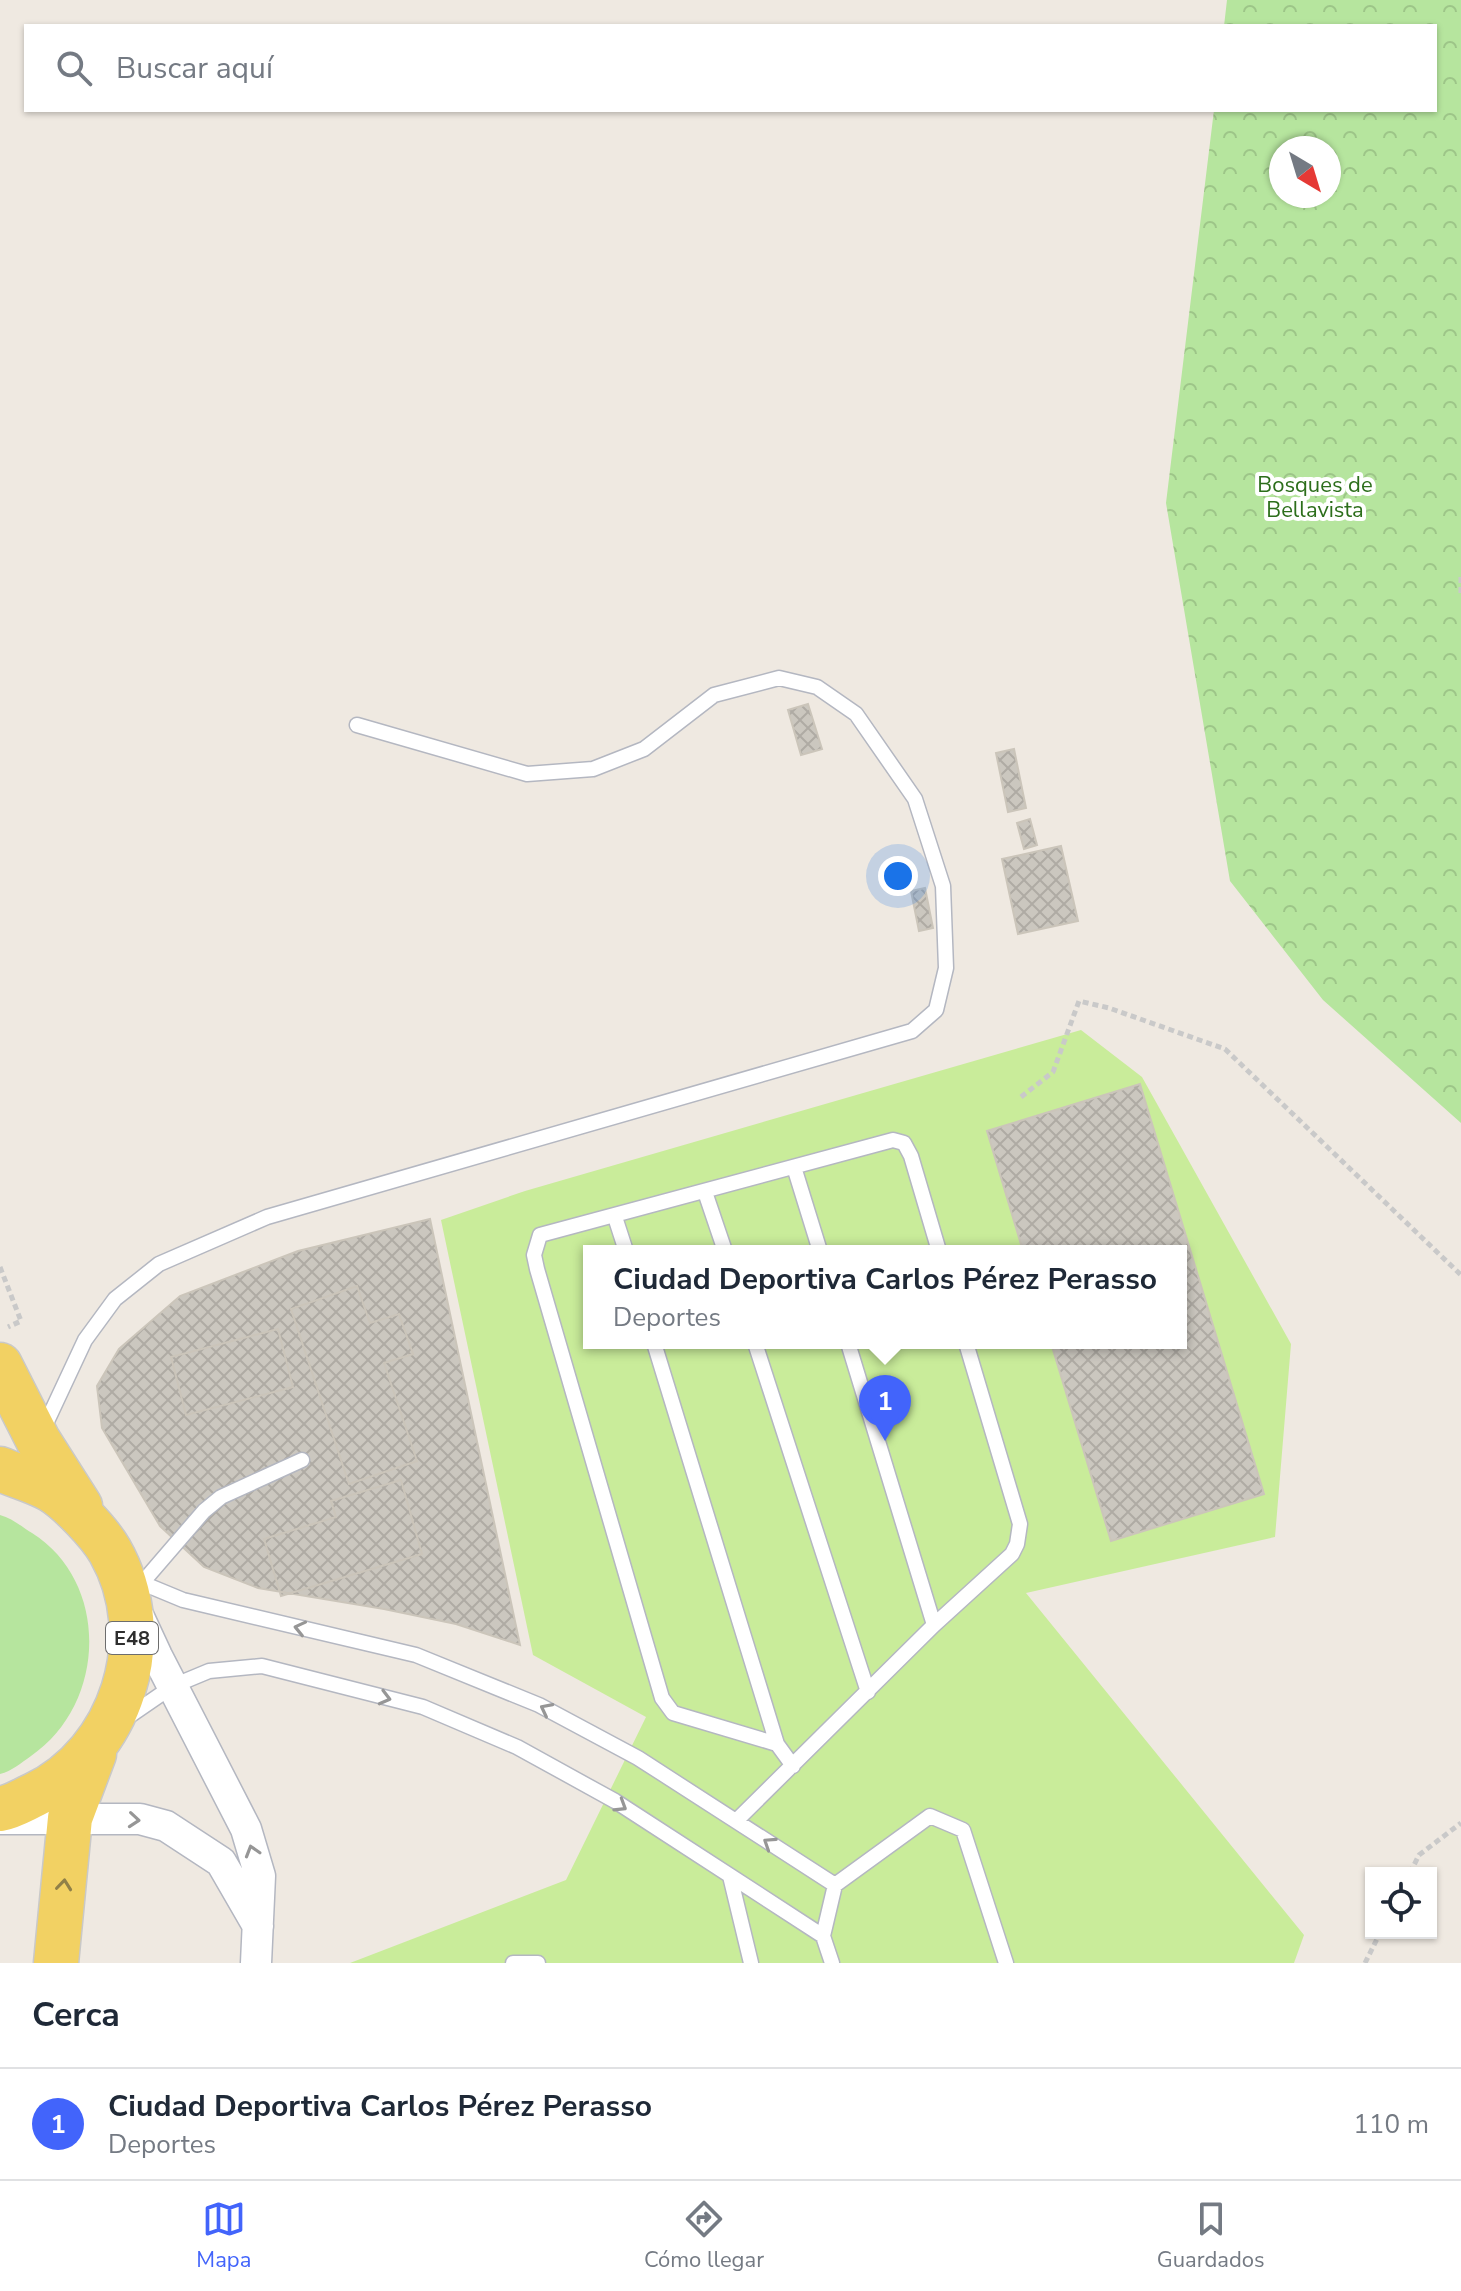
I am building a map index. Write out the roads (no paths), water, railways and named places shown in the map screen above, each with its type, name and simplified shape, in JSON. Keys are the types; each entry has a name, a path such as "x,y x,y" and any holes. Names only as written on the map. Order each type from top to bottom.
{"main road":[{"name":"E48","path":"0,1365 38,1440 118,1562 133,1633 127,1685 70,1818 56,1963"},
{"path":"0,1469 52,1491 118,1562"},
{"name":"E48","path":"0,1809 56,1784 101,1740"}],"street":[{"path":"118,1562 157,1656 246,1829 260,1876 256,1963"},
{"path":"0,1819 140,1819 166,1826 221,1862 259,1928"}],"lane":[{"path":"38,1440 85,1340 115,1299 159,1264 267,1217 912,1031 936,1010 946,968 943,886 915,799 856,714 817,687 779,678 714,695 644,749 593,769 527,774 357,725"},
{"path":"777,1744 673,1713 662,1698 534,1255 540,1235 893,1140 904,1143 911,1156 937,1245"},
{"path":"794,1167 818,1245"},
{"path":"705,1192 723,1245"},
{"path":"615,1217 624,1245"},
{"path":"656,1349 777,1744 793,1766"},
{"path":"757,1349 868,1692"},
{"path":"850,1349 934,1625"},
{"path":"736,1821 934,1625 1012,1554 1017,1544 1020,1524 968,1349"},
{"path":"302,1460 221,1497 204,1511 118,1562 183,1600 416,1655 539,1705 638,1758 835,1885"},
{"path":"101,1740 173,1686 209,1671 262,1666 423,1707 517,1747 615,1801 823,1936"},
{"path":"832,1963 823,1936 835,1885 930,1816 963,1830 1006,1963"},
{"path":"730,1876 751,1963"},
{"path":"513,1963 538,1963"}],"place":[{"name":"Ciudad Deportiva Carlos Pérez Perasso","path":"885,1441"}],"park label":[{"name":"Bosques de Bellavista","path":"1315,496"}]}
